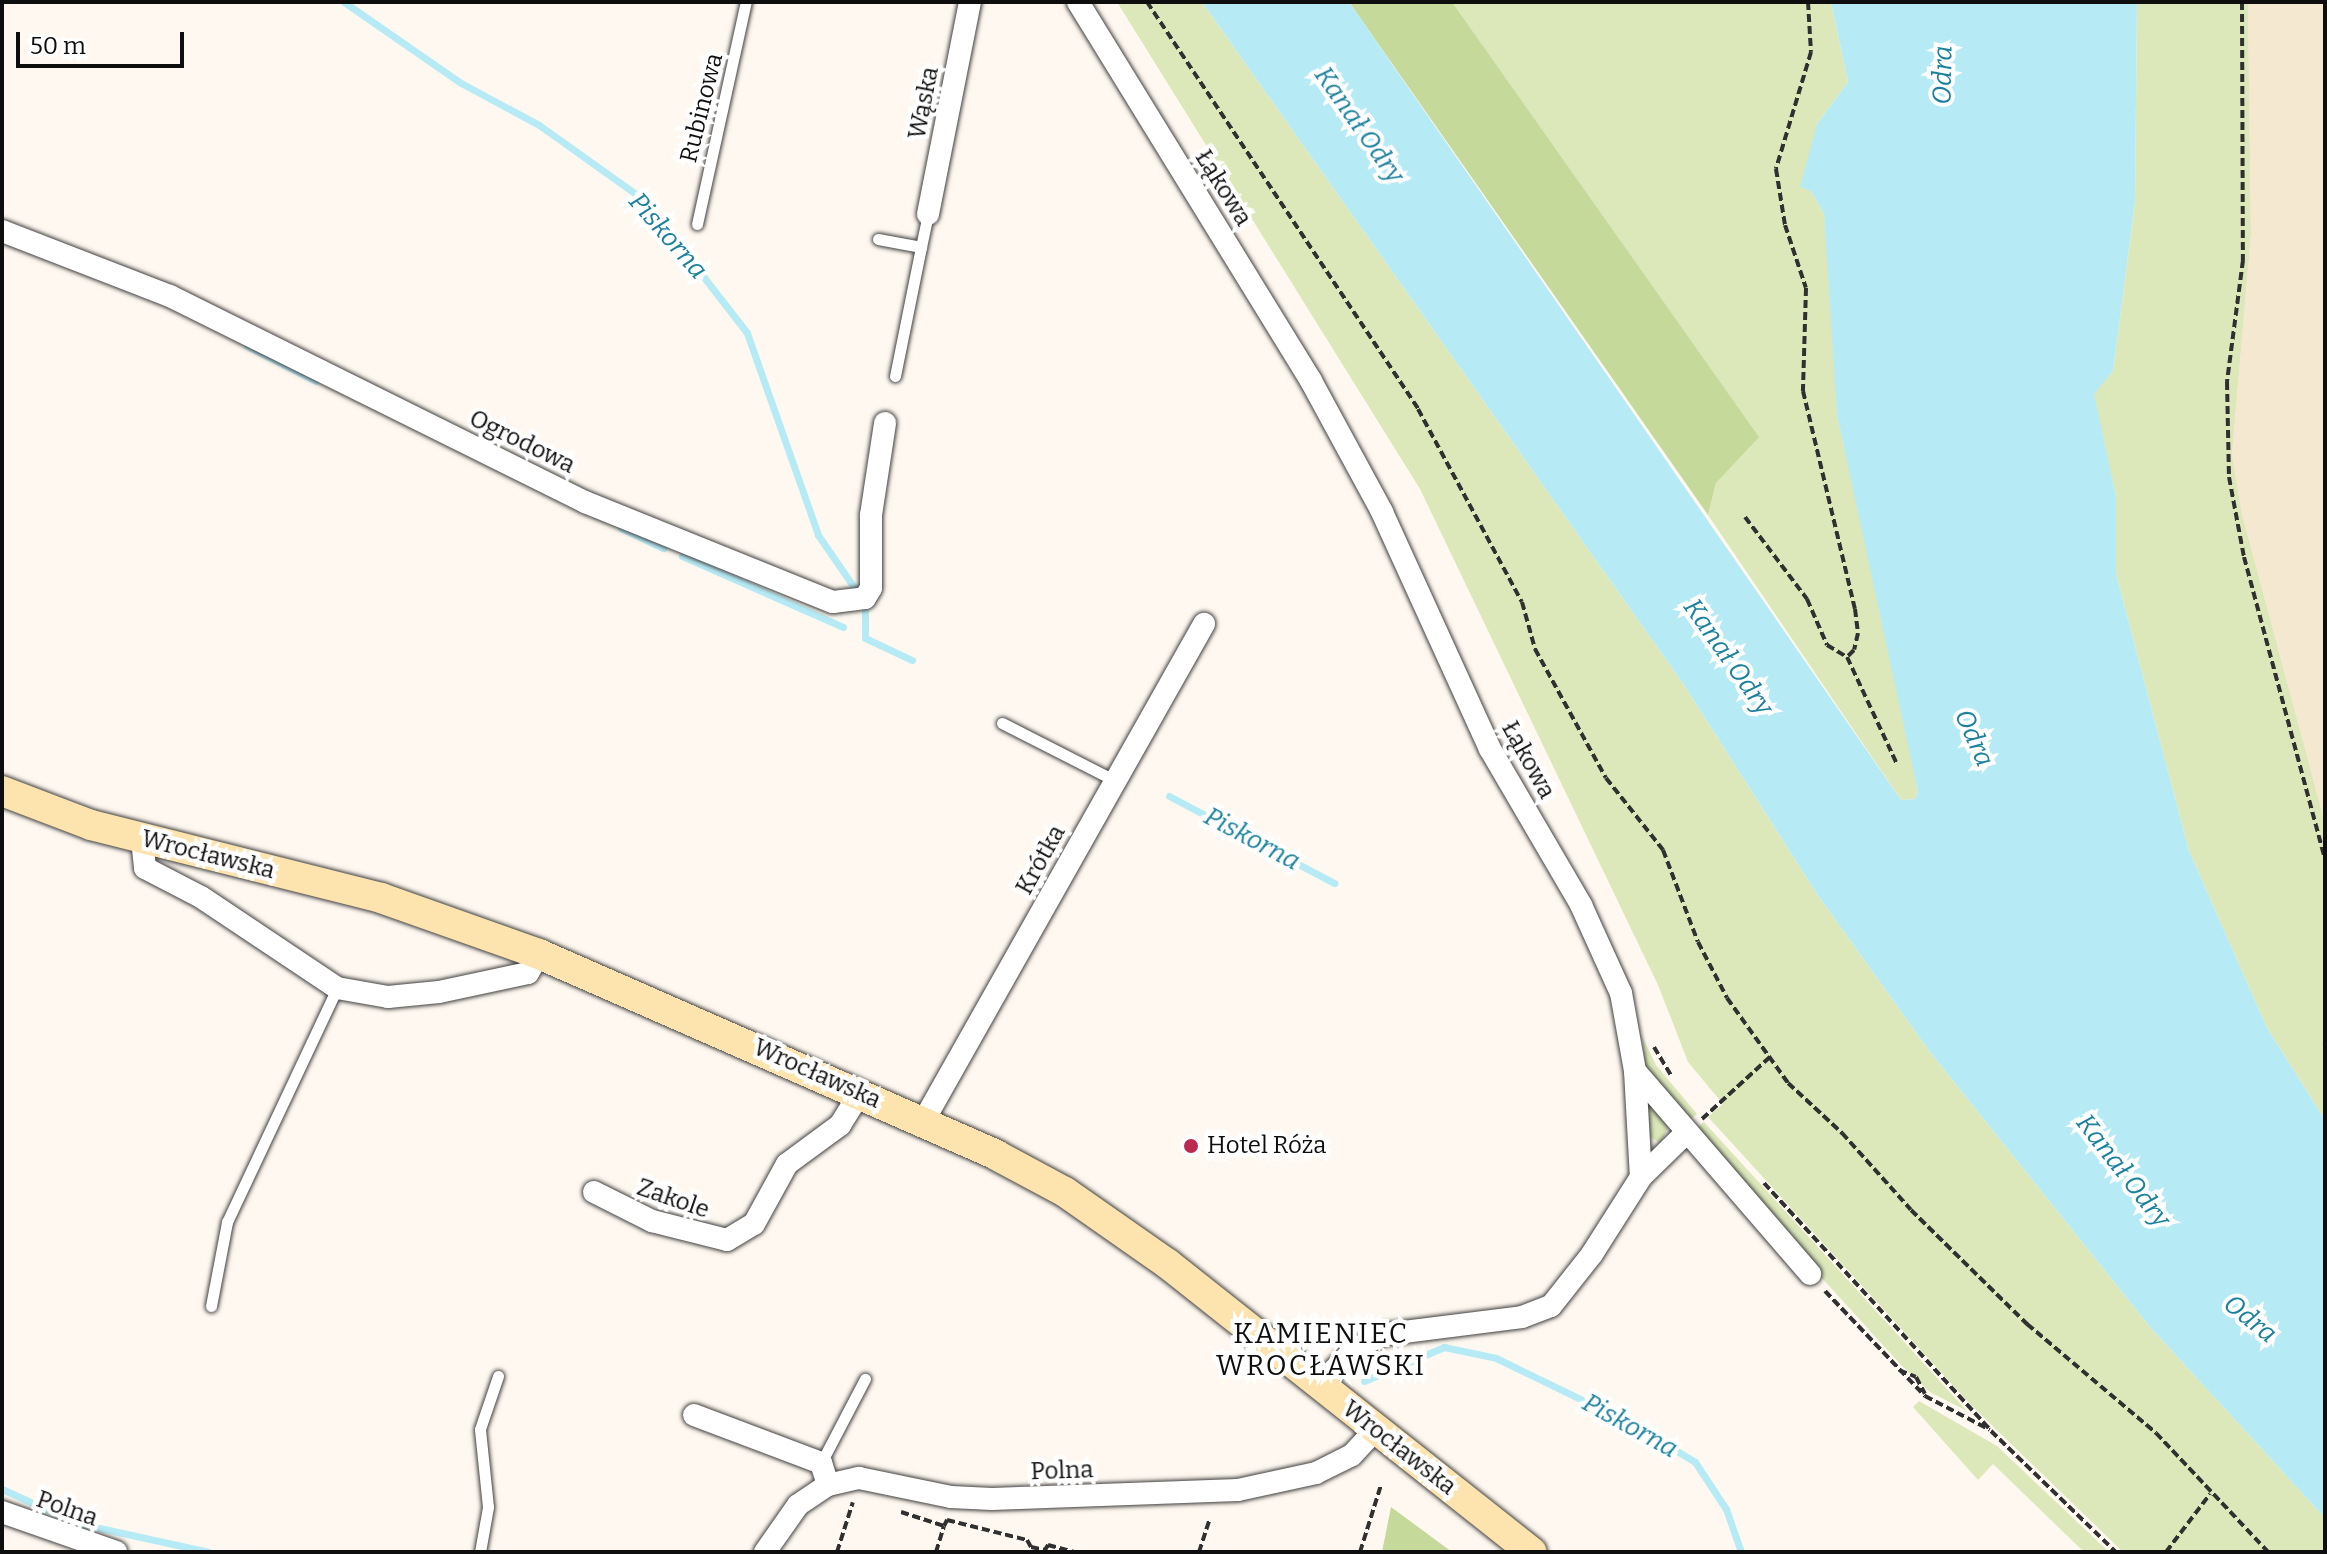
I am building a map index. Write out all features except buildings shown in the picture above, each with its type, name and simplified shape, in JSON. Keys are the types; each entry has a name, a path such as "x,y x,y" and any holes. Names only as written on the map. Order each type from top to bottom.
{"main road":[{"name":"Wrocławska","path":"2,791 142,839 381,898 539,954 860,1093 1065,1192 1168,1264 1532,1552"}],"street":[{"name":"Wąska","path":"928,214 970,2"},
{"name":"Łąkowa","path":"1078,2 1311,381 1382,512 1490,749 1581,905 1621,993 1635,1071 1685,1134 1810,1274"},
{"name":"Ogrodowa","path":"2,231 170,296 585,502 833,602 851,604 865,598 871,588 871,515 885,423"},
{"name":"Krótka","path":"923,1122 1204,624"},
{"path":"142,839 145,868 201,897 337,988 388,997 439,992 528,973 539,954"},
{"path":"1635,1071 1641,1177"},
{"name":"Zakole","path":"594,1192 603,1201 652,1221 727,1240 754,1224 787,1164 840,1125 860,1093"},
{"path":"1319,1385 1352,1352 1380,1335 1522,1317 1551,1306 1592,1254 1641,1177 1685,1134"},
{"path":"694,1415 825,1474"},
{"name":"Polna","path":"765,1552 798,1505 825,1474 951,1497 992,1499 1238,1490 1316,1473 1352,1455 1376,1429"},
{"name":"Polna","path":"2,1512 116,1552"}],"lane":[{"name":"Rubinowa","path":"697,224 746,2"},
{"path":"895,376 928,214"},
{"path":"878,239 921,247"},
{"path":"1002,723 1116,781"},
{"path":"211,1306 227,1222 337,988"},
{"path":"480,1552 488,1507 480,1429 498,1376"},
{"path":"825,1474 865,1379"}],"path":[{"path":"1147,2 1418,409 1522,602 1535,649 1606,778 1663,850 1715,979 1788,1083 1842,1133 1911,1210 2027,1324 2156,1433 2210,1494 2268,1552"},
{"path":"1808,2 1811,52 1776,169 1785,225 1806,288 1803,391 1855,609 1858,633 1847,657"},
{"path":"2242,2 2243,260 2227,382 2229,477 2244,557 2325,859"},
{"path":"1745,517 1807,599 1827,645 1847,657 1897,764"},
{"path":"1652,1042 1679,1085"},
{"path":"1703,1117 1771,1056"},
{"path":"1695,1107 1714,1129"},
{"path":"1757,1175 1991,1431 2116,1552"},
{"path":"1810,1274 1925,1396 1991,1431"},
{"path":"825,1474 855,1496 837,1552"},
{"path":"1360,1552 1381,1485"},
{"path":"2166,1552 2210,1494"},
{"path":"900,1511 944,1526"},
{"path":"936,1552 947,1520 1027,1540 1031,1547 1045,1551 1048,1545 1074,1552"},
{"path":"1199,1552 1209,1521"}],"shaded area":[{"path":"2248,2 2325,2 2325,823 2242,514 2232,455 2251,234"}],"green space":[{"path":"1117,2 1202,2 1684,685 1817,894 1930,1052 2150,1327 2325,1518 2325,1552 2123,1552 1971,1405 1708,1117 1723,1104 1688,1062 1658,985 1420,489"},
{"path":"1349,2 1452,2 1759,437 1716,483 1708,515"},
{"path":"1452,2 1831,2 1848,82 1817,124 1811,191 1824,214 1831,258 1837,415 1894,668 1918,792 1915,799 1901,800 1708,515 1716,483 1758,436"},
{"path":"2137,2 2248,2 2251,234 2232,455 2242,514 2325,823 2325,1120 2267,1028 2189,851 2116,574 2116,496 2093,394 2113,371 2135,201"},
{"path":"1643,1038 1656,1065 1697,1114 1685,1124 1645,1069"},
{"path":"1642,1089 1669,1125 1661,1143 1650,1137"},
{"path":"1704,1122 1967,1411 1930,1392 1902,1366 1690,1133"},
{"path":"1919,1401 1997,1446 2109,1552 2084,1552 1993,1464 1978,1480 1913,1407"},
{"path":"1391,1507 1452,1552 1382,1552"}],"water":[{"path":"1202,2 1349,2 1901,800 1915,799 1918,792 1837,415 1824,214 1811,191 1800,187 1817,124 1848,82 1831,2 2137,2 2135,201 2113,371 2094,394 2116,496 2116,574 2189,851 2267,1028 2325,1120 2325,1518 2150,1327 1930,1052 1817,894 1684,685"}],"waterway":[{"name":"Piskorna","path":"344,2 461,83 539,125 644,200 747,333 818,535 853,586"},
{"path":"247,346 316,381"},
{"path":"621,528 663,548"},
{"path":"682,556 843,627"},
{"name":"Piskorna","path":"865,611 865,638 912,660"},
{"name":"Piskorna","path":"1169,796 1334,883"},
{"name":"Piskorna","path":"1364,1381 1444,1347 1496,1358 1634,1425 1695,1462 1726,1509 1741,1552"},
{"path":"2,1489 77,1523 209,1552"}],"place":[{"name":"Hotel Róża","path":"1191,1146"}],"district":[{"name":"KAMIENIEC WROCŁAWSKI","path":"1321,1350"}],"water label":[{"name":"Odra","path":"1943,75"},
{"name":"Kanał Odry","path":"1359,125"},
{"name":"Kanał Odry","path":"1728,657"},
{"name":"Odra","path":"1974,738"},
{"name":"Kanał Odry","path":"2123,1171"},
{"name":"Odra","path":"2250,1319"}]}
